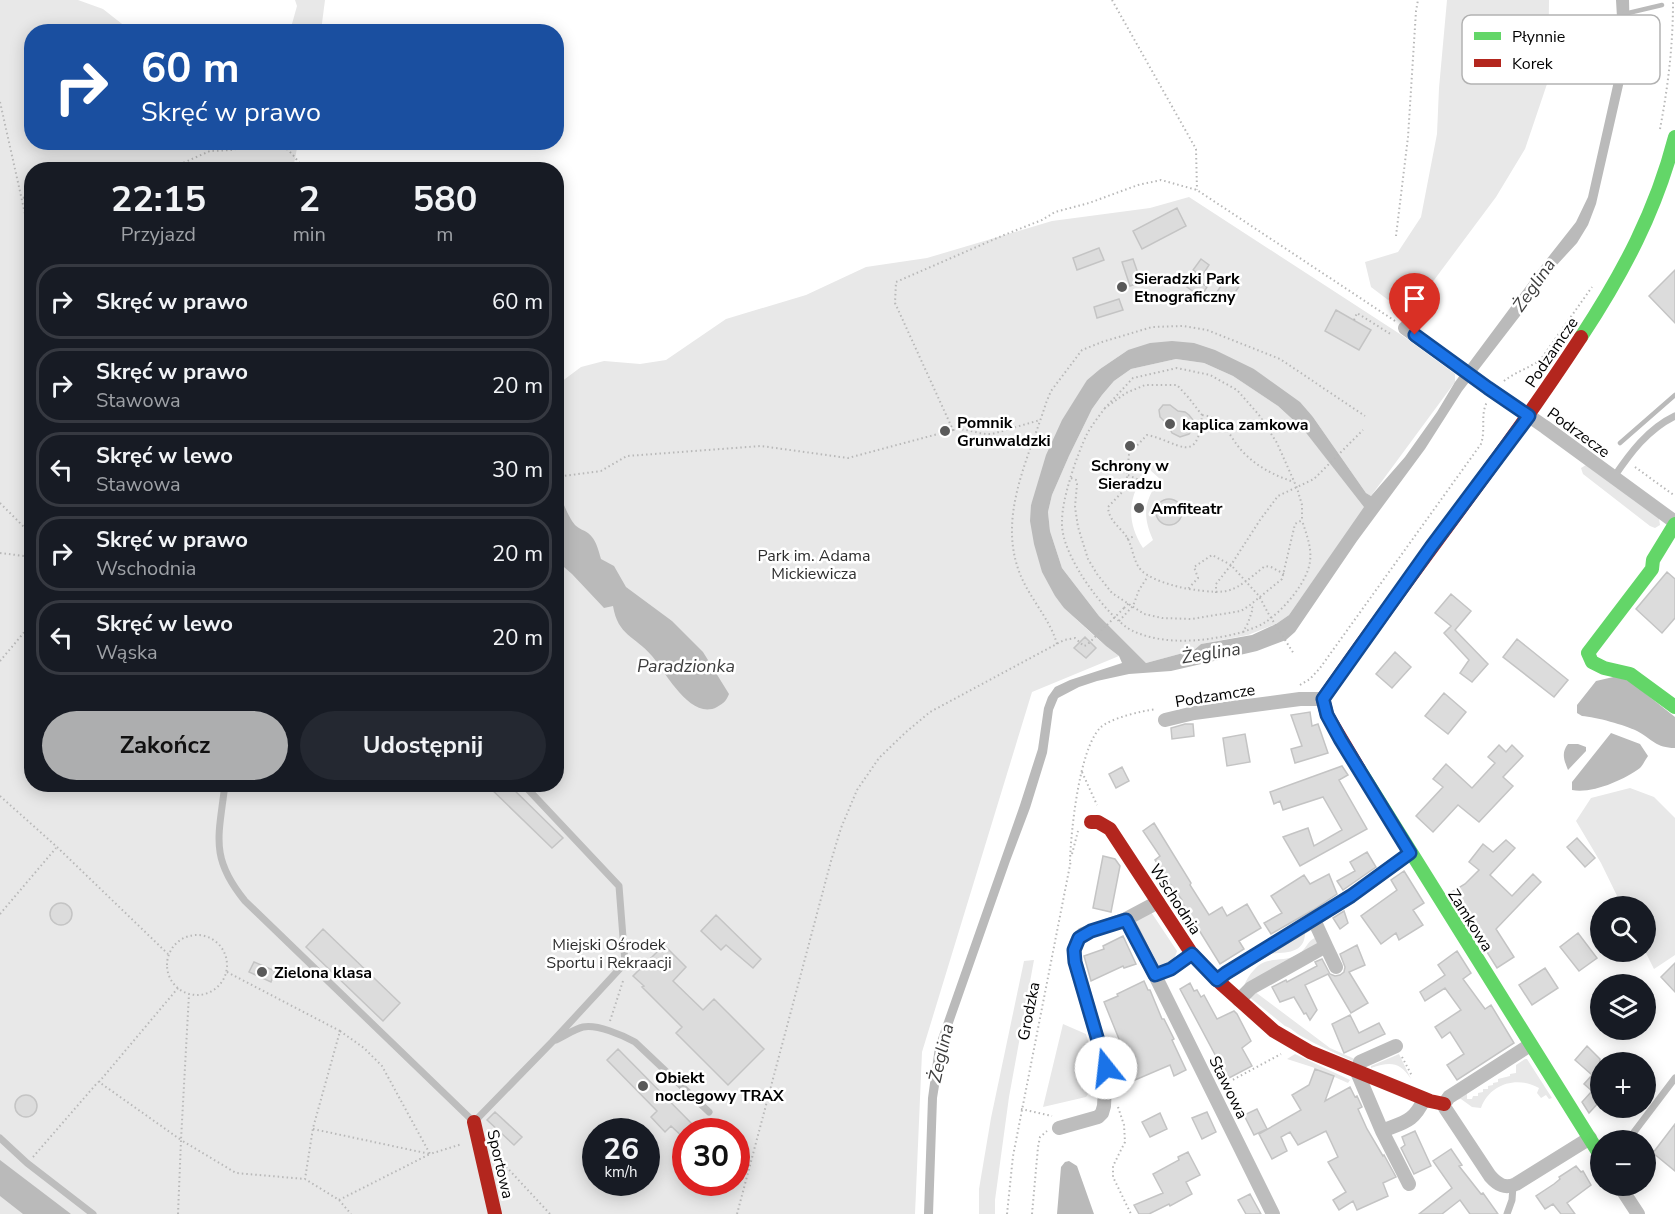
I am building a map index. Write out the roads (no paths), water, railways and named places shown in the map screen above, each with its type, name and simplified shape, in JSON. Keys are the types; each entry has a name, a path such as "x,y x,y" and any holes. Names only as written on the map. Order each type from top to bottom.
{"street":[{"name":"Podzamcze","path":"1163,714 1194,714 1289,701 1323,699 1431,547 1529,416 1623,272 1658,196 1675,137"},
{"name":"Podrzecze","path":"1405,328 1675,523"},
{"path":"1675,523 1653,560 1652,569 1588,653 1592,662 1604,668 1630,674 1675,707"},
{"name":"Zamkowa","path":"1323,699 1327,715 1340,739 1590,1138"},
{"name":"Wschodnia","path":"1098,823 1110,829 1192,954 1217,980 1274,1031 1310,1052 1424,1099 1444,1104"},
{"path":"1217,980 1360,890 1410,853"},
{"path":"1059,1128 1098,1118 1102,1113 1104,1099 1106,1068 1075,962 1074,950 1079,938 1083,934 1126,920 1158,902"},
{"name":"Stawowa","path":"1126,920 1273,1214"},
{"path":"1314,920 1336,967"},
{"path":"1239,1000 1251,988 1326,946"},
{"path":"1155,975 1171,969 1192,954"},
{"path":"1530,1045 1449,1097 1444,1104 1490,1176 1503,1186 1513,1186 1590,1138"},
{"path":"1396,1046 1360,1062 1357,1072 1382,1131 1409,1184"},
{"path":"1382,1131 1412,1118 1419,1111 1424,1099"},
{"name":"Sportowa","path":"474,1122 495,1214"},
{"path":"1626,1196 1638,1214"}],"lane":[{"path":"1614,477 1633,449 1665,421 1675,416"},
{"path":"224,792 219,853 232,886 474,1122 625,963 619,886 531,792"},
{"path":"552,1042 585,1026 607,1030 635,1042 709,1112"},
{"path":"1636,1130 1675,1078"},
{"path":"0,1138 27,1163 93,1214"},
{"path":"1507,1214 1512,1200 1513,1186"}],"water":[{"path":"1616,0 1629,0 1629,15 1617,15"},
{"name":"Żeglina","path":"1613,84 1623,84 1596,204 1588,225 1577,243 1542,281 1526,308 1462,391 1425,449 1357,541 1295,632 1286,640 1257,651 1171,671 1129,674 1097,681 1058,698 1053,710 1047,753 1030,808 946,1043 937,1098 933,1214 924,1214 928,1098 935,1047 1020,805 1038,749 1044,708 1055,687 1122,663 1119,656 1064,608 1055,596 1042,572 1030,521 1031,505 1046,455 1062,420 1087,380 1128,350 1150,343 1172,341 1194,343 1215,350 1254,369 1300,402 1366,493 1371,496 1405,457 1455,382 1576,222 1588,197","holes":["1176,359 1204,363 1233,376 1278,406 1303,429 1364,507 1289,615 1252,635 1201,644 1194,650 1146,663 1099,616 1062,568 1050,531 1048,512 1052,495 1092,409 1114,381 1131,369"]},
{"name":"Paradzionka","path":"564,505 572,521 591,535 601,559 614,566 626,587 672,621 703,652 729,694 726,700 717,707 707,710 689,701 680,693 646,649 623,630 615,616 613,606 604,608 564,567"},
{"path":"1622,675 1675,717 1675,748 1659,745 1625,726 1577,713 1577,705 1596,681"},
{"path":"1611,733 1640,744 1648,756 1640,768 1598,788 1572,790 1572,782"},
{"path":"1568,744 1586,747 1586,751 1568,770 1564,754"},
{"path":"0,1160 71,1214 23,1214 0,1196"},
{"path":"1069,1161 1077,1166 1094,1214 1057,1214 1061,1167"}],"waterway":[{"path":"1624,14 1662,5"},
{"path":"1620,443 1675,395"}],"place":[{"name":"Sieradzki Park Etnograficzny","path":"1122,287"},
{"name":"kaplica zamkowa","path":"1170,424"},
{"name":"Pomnik Grunwaldzki","path":"945,431"},
{"name":"Schrony w Sieradzu","path":"1130,446"},
{"name":"Amfiteatr","path":"1139,508"},
{"name":"Zielona klasa","path":"262,972"},
{"name":"Obiekt noclegowy TRAX","path":"643,1086"}],"park label":[{"name":"Park im. Adama Mickiewicza","path":"814,564"},
{"name":"Miejski Ośrodek Sportu i Rekraacji","path":"609,953"}]}
